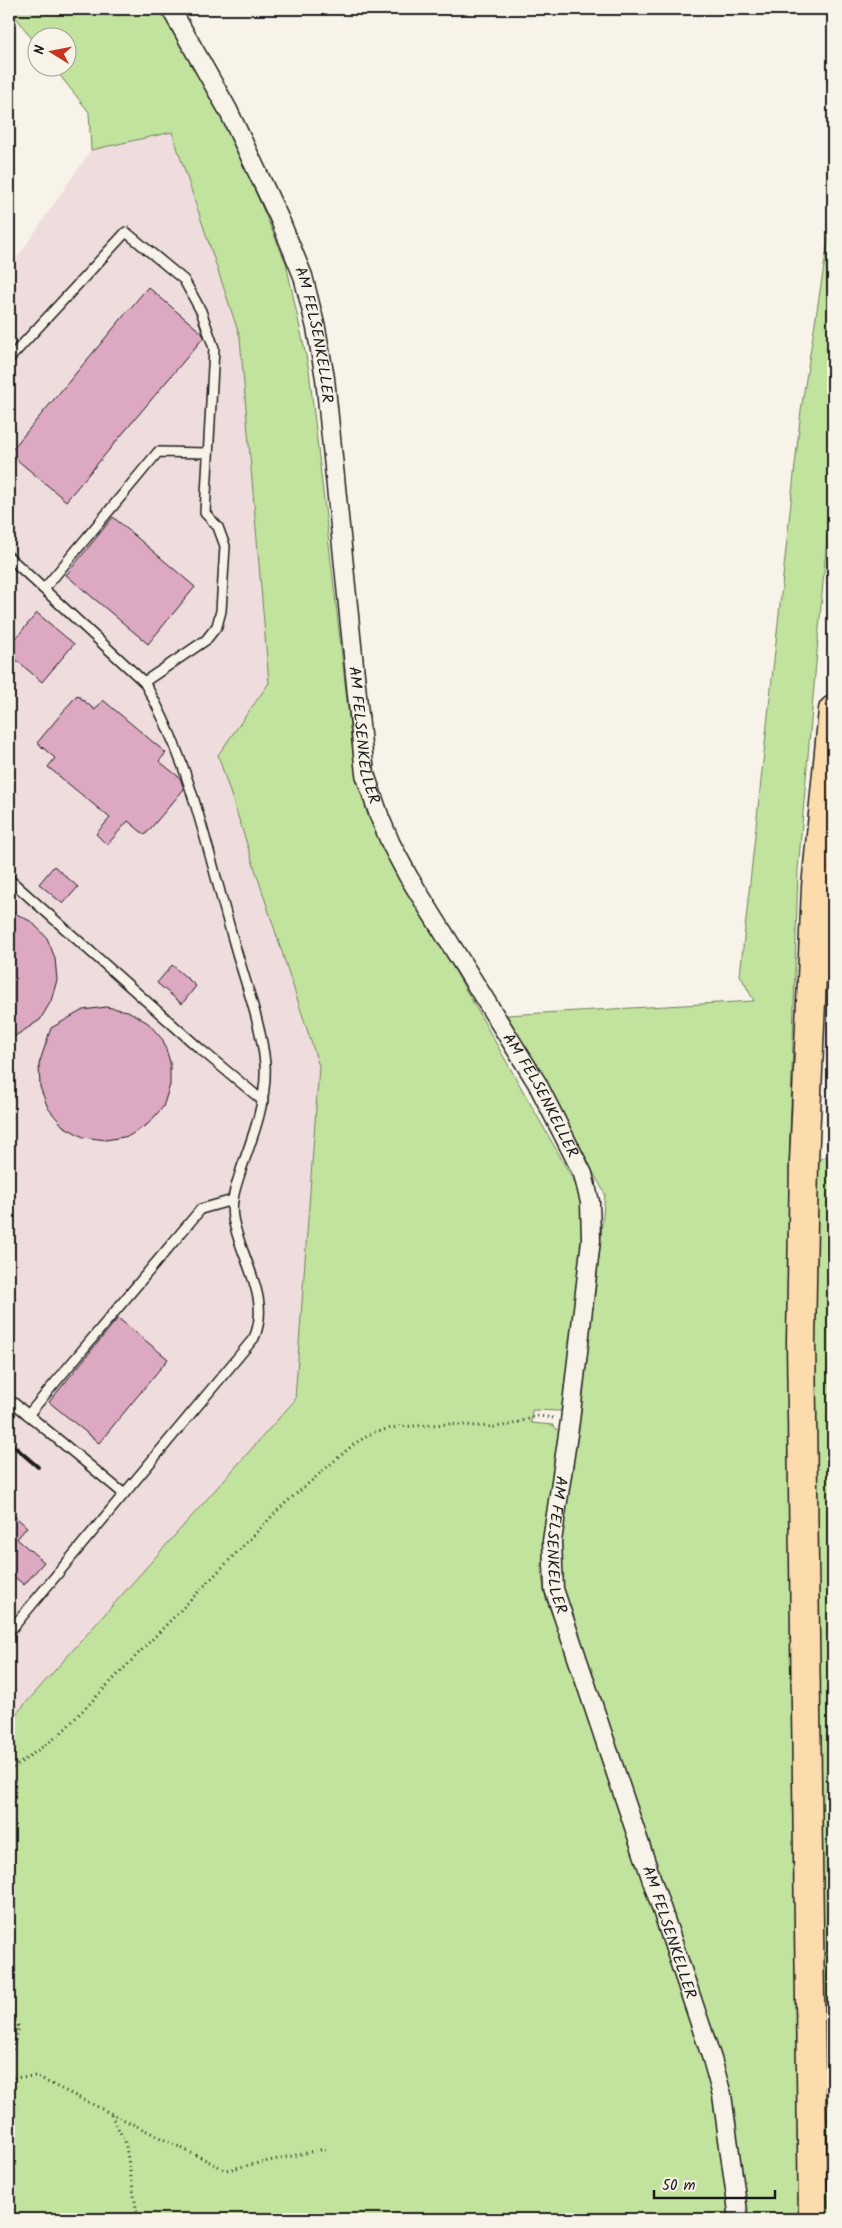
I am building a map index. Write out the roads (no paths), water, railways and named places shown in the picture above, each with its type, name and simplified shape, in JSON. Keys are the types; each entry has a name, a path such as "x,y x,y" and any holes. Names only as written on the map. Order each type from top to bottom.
{"main road":[{"path":"813,2219 801,1342 804,1162 816,888 833,710"}],"street":[{"name":"AM FELSENKELLER","path":"171,9 254,161 303,276 314,319 325,378 365,774 380,818 408,876 536,1083 583,1174 590,1202 591,1240 570,1421 552,1540 554,1589 712,2059 722,2095 738,2219"}],"lane":[{"path":"9,359 126,232 184,280 201,311 214,348 205,513 218,526 225,546 221,611 217,626 206,640 144,682"},
{"path":"44,589 158,452 208,452"},
{"path":"9,557 144,682 154,699 187,777 251,1001 265,1063 263,1101 233,1192 233,1218 261,1307 259,1325 254,1338 9,1632"},
{"path":"9,879 199,1048 263,1101"},
{"path":"28,1415 201,1209 233,1200"},
{"path":"9,1399 124,1494"}],"railway":[{"path":"9,1442 38,1467"}]}
